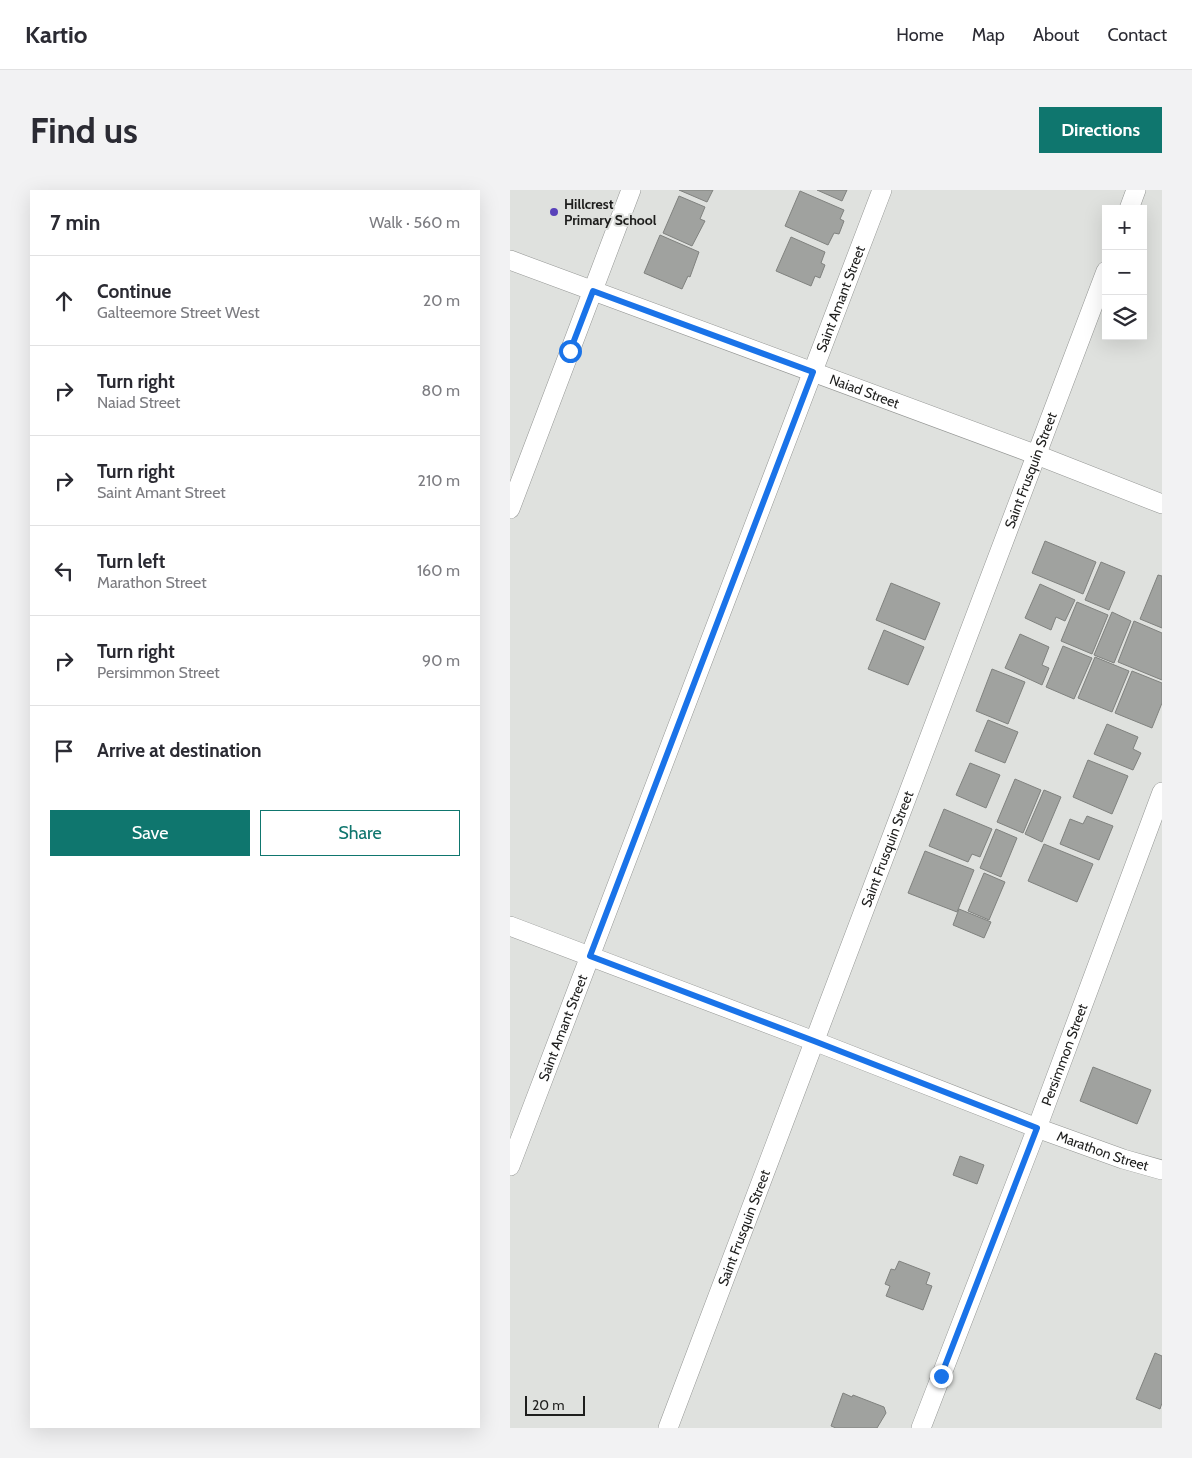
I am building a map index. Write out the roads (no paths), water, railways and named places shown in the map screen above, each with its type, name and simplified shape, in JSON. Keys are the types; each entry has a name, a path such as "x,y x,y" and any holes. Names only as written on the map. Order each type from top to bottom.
{"street":[{"path":"510,509 631,190"},
{"name":"Saint Amant Street","path":"510,1166 882,190"},
{"path":"1130,205 1136,190"},
{"name":"Naiad Street","path":"510,260 1037,454 1162,504"},
{"name":"Saint Frusquin Street","path":"668,1428 1102,282"},
{"name":"Persimmon Street","path":"921,1428 1037,1128 1162,792"},
{"name":"Marathon Street","path":"510,926 1037,1128 1123,1159 1162,1170"}],"place":[{"name":"Hillcrest Primary School","path":"554,212"}]}
